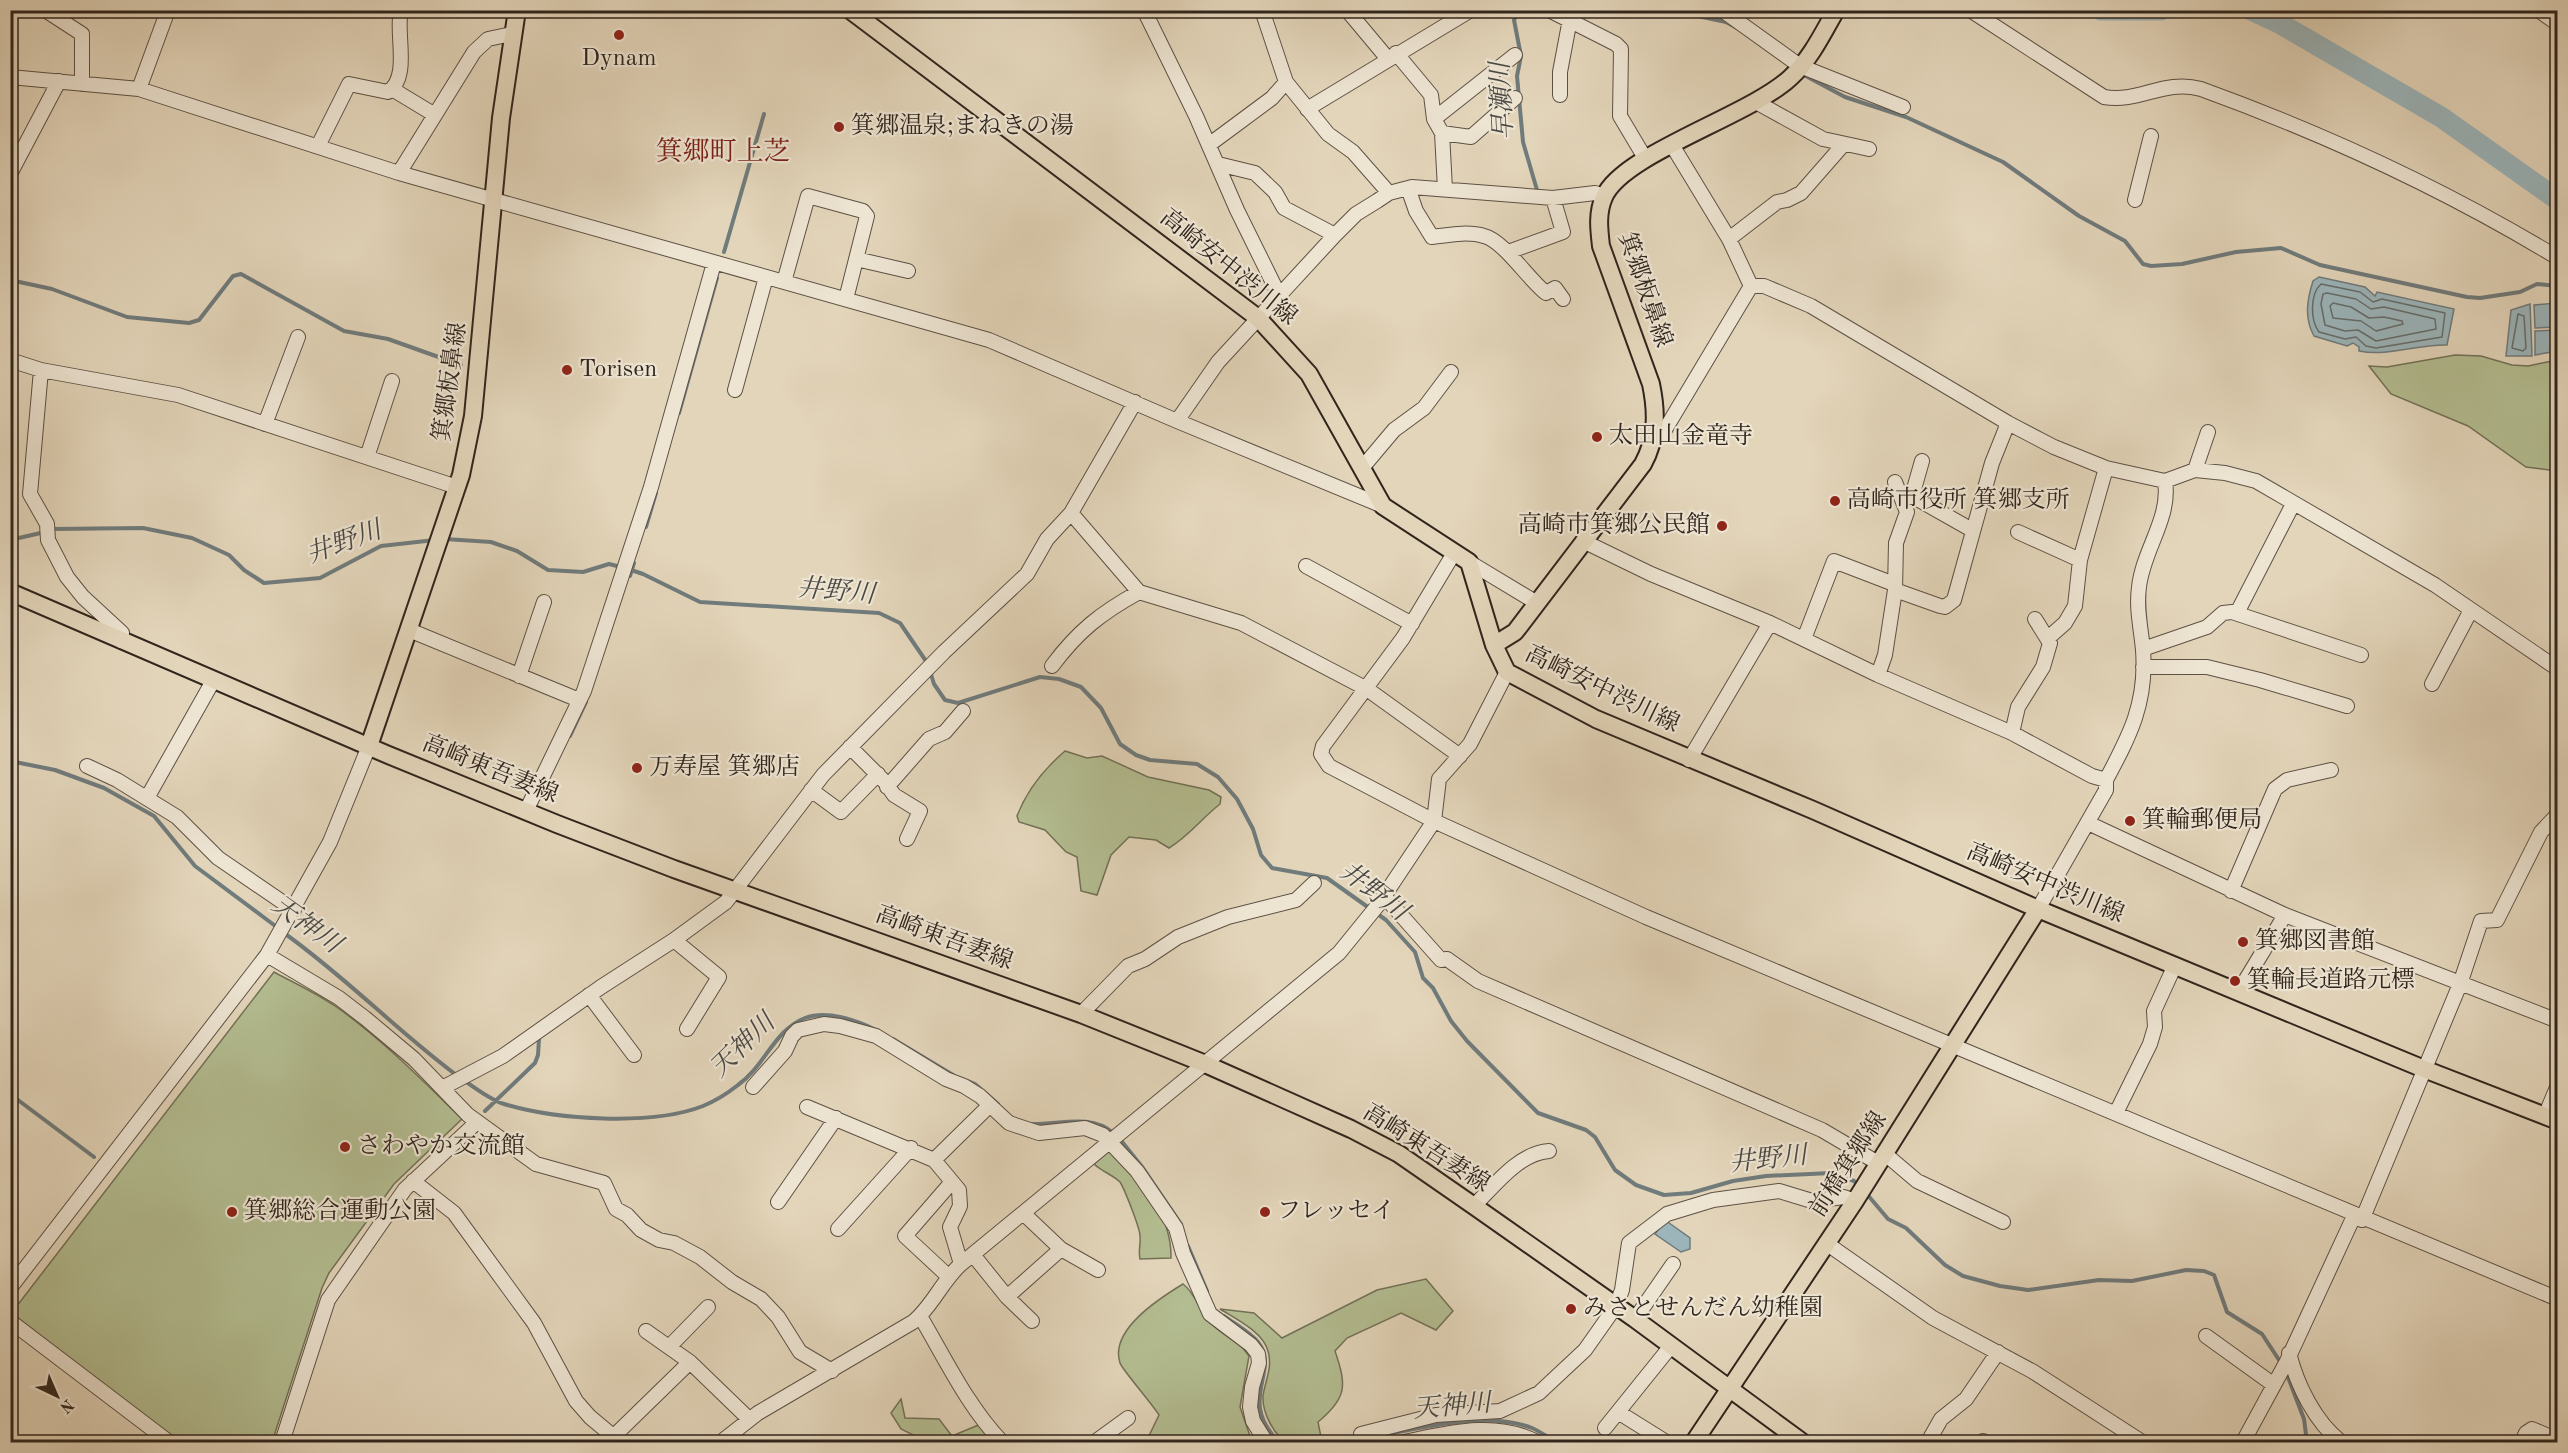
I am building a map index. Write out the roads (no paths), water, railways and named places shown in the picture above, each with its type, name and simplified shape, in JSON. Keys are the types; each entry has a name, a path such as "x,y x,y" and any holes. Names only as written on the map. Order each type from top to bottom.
{"main road":[{"name":"箕郷板鼻線","path":"369,746 457,487 478,382 512,34 517,10"},
{"name":"高崎安中渋川線","path":"850,10 1258,318 1278,337 1309,374 1383,506 1469,562 1494,645 1507,672 1596,719 1689,760 1813,810 2038,909 2424,1069 2551,1119"},
{"path":"1604,196 1614,182 1645,158 1756,102 1791,77 1836,10"},
{"name":"箕郷板鼻線","path":"1494,645 1515,632 1643,464 1654,437 1655,401 1651,384 1601,246 1598,226 1604,196"},
{"name":"高崎東吾妻線","path":"10,592 213,681 526,811 663,865 1081,1014 1203,1063 1367,1137 1399,1154 1635,1319 1802,1443"},
{"name":"前橋箕郷線","path":"1694,1443 1860,1193 2038,909"}],"street":[{"path":"45,10 82,34 82,84"},
{"path":"140,90 168,10"},
{"path":"318,146 349,84 388,92 392,89 400,68 398,20 401,10"},
{"path":"1144,10 1210,144 1237,210 1279,295"},
{"path":"1262,10 1286,82 1328,134 1353,152 1376,175 1389,193"},
{"path":"1347,10 1431,95 1434,118 1442,133 1445,189"},
{"path":"1307,109 1471,10"},
{"path":"1549,10 1570,19 1621,50 1620,116 1645,158"},
{"path":"1722,10 1800,66 1903,107"},
{"path":"1970,10 2104,98 2123,99 2180,85 2201,89 2265,112 2338,144 2457,201 2558,258"},
{"path":"2538,10 2558,24"},
{"path":"1560,95 1560,72 1570,19"},
{"path":"399,173 474,52 488,39 512,34"},
{"path":"1434,118 1515,55"},
{"path":"10,77 140,90 399,173 989,340 1383,506"},
{"path":"10,174 59,81"},
{"path":"1210,144 1272,98 1286,82"},
{"path":"392,89 435,115"},
{"path":"1442,133 1471,136 1515,98"},
{"path":"1756,102 1823,139 1869,149"},
{"path":"2135,200 2151,136"},
{"path":"1672,145 1729,239 1751,286"},
{"path":"1729,239 1777,202 1801,193 1843,145"},
{"path":"1218,164 1255,173 1275,192 1284,208 1335,235"},
{"path":"1177,421 1218,362 1279,295 1356,214 1389,193 1408,188 1553,198 1595,193 1604,196"},
{"path":"1408,188 1416,211 1432,237 1456,234 1485,236 1508,252 1530,281 1546,293 1555,288 1563,299"},
{"path":"784,282 808,196 863,211 867,216 846,299"},
{"path":"1508,252 1563,232 1553,198"},
{"path":"856,259 908,271"},
{"path":"526,811 579,700 625,567 651,487 714,263"},
{"path":"735,390 766,277"},
{"path":"1654,437 1664,433 1751,286"},
{"path":"1751,286 1764,286 1811,306 2008,423 2054,447 2106,468 2165,482 2195,470 2233,474 2256,481 2435,585 2558,669"},
{"path":"265,424 298,337"},
{"path":"10,360 41,370 178,395 457,487"},
{"path":"41,370 30,494 47,524 48,540 58,563 75,587 122,633 121,641"},
{"path":"1362,468 1394,430 1424,408 1450,372"},
{"path":"367,457 392,381"},
{"path":"447,1086 470,1075 527,1040 589,995 719,908 736,890 811,790 850,747 935,661 1020,582 1047,539 1071,513 1135,402"},
{"path":"1804,639 1834,561 1940,606 1950,604 1954,600 1992,463 2008,423"},
{"path":"2195,470 2208,432"},
{"path":"1878,675 1885,655 1894,587 1896,543 1907,512 1908,499 1922,461"},
{"path":"2048,638 2071,616 2080,560 2106,468"},
{"path":"1895,482 1908,499 1972,530"},
{"path":"2038,909 2106,790 2106,780 2133,728 2142,700 2144,667 2137,612 2139,585 2168,498 2165,482"},
{"path":"2237,613 2293,504"},
{"path":"1071,513 1139,592 1241,622 1367,689 1460,756"},
{"path":"2018,532 2080,560"},
{"path":"1583,541 1651,574 1770,623 1878,675 2012,733 2092,776 2106,780"},
{"path":"1454,553 1412,624 1367,689 1323,746 1321,754 1329,766 1434,821 1646,917 1953,1047 2116,1113 2358,1218 2558,1299"},
{"path":"1469,562 1537,603"},
{"path":"1306,566 1412,624"},
{"path":"1052,666 1070,641 1100,614 1139,592"},
{"path":"519,676 544,602"},
{"path":"2432,684 2471,610"},
{"path":"2143,649 2207,627 2223,613 2237,613 2361,655"},
{"path":"2012,733 2023,696 2047,656 2048,638 2034,619"},
{"path":"1689,760 1770,623"},
{"path":"409,630 579,700"},
{"path":"2144,667 2207,667 2347,706"},
{"path":"721,1443 749,1419 920,1317 948,1276 961,1264 974,1256 1109,1140 1339,952 1381,901 1434,821 1439,779 1476,734 1507,672"},
{"path":"147,798 213,681"},
{"path":"887,787 929,739 945,732 963,711"},
{"path":"10,1288 270,950 330,842 369,746"},
{"path":"850,747 878,774 894,795 920,811 907,839"},
{"path":"87,766 177,817 218,858 292,913"},
{"path":"2231,891 2275,789 2287,780 2331,770"},
{"path":"811,790 841,812 878,774"},
{"path":"2244,1443 2358,1218 2460,984 2481,921 2497,920 2541,832 2558,814"},
{"path":"2088,823 2285,915 2558,1021"},
{"path":"1081,1014 1128,966 1145,959 1178,937 1228,916 1296,900 1314,883"},
{"path":"1381,901 1441,960 1447,959 1478,981 1822,1130 1881,1158 1917,1181 2003,1222"},
{"path":"2239,991 2285,915"},
{"path":"674,940 719,977 687,1029"},
{"path":"270,950 348,1005 447,1086 477,1122 536,1164 604,1183 616,1209 627,1215 641,1230 651,1237 674,1243 700,1257 732,1282 761,1299 778,1317 800,1352 832,1371"},
{"path":"2116,1113 2150,1044 2155,1028 2154,1011 2175,965"},
{"path":"589,995 634,1055"},
{"path":"753,1087 785,1051 792,1036 798,1030 825,1024 876,1036 946,1079 980,1096 1009,1123 1039,1133 1085,1128 1103,1135 1137,1171 1176,1228 1183,1253 1210,1314 1251,1345 1258,1354 1259,1363 1252,1387 1250,1407 1253,1421 1266,1443"},
{"path":"2551,1119 2558,1085"},
{"path":"934,1160 989,1106"},
{"path":"807,1107 910,1148 934,1160 959,1190 961,1198 950,1227 961,1264"},
{"path":"778,1203 836,1118"},
{"path":"282,1443 328,1300 391,1206 413,1181 477,1122"},
{"path":"838,1229 910,1148"},
{"path":"1474,1206 1507,1173 1528,1157 1538,1152 1550,1151"},
{"path":"413,1181 454,1213 534,1323 576,1401 616,1440 690,1362"},
{"path":"948,1276 905,1236 951,1183"},
{"path":"1396,1436 1436,1415 1500,1411 1539,1393 1585,1350 1616,1306 1622,1290 1629,1242 1670,1212 1713,1200 1779,1191 1812,1201 1860,1193"},
{"path":"1023,1213 1061,1249 1098,1270"},
{"path":"1826,1243 1933,1318 2032,1371 2142,1443"},
{"path":"1007,1297 1061,1249"},
{"path":"974,1256 1007,1297 1032,1322"},
{"path":"1635,1319 1673,1264"},
{"path":"670,1346 708,1307"},
{"path":"920,1317 962,1387 991,1431 1002,1443"},
{"path":"10,1321 169,1443"},
{"path":"646,1332 660,1344 670,1346 690,1362 749,1419"},
{"path":"2206,1336 2282,1368 2306,1397 2322,1423 2341,1443"},
{"path":"1605,1428 1671,1346"},
{"path":"1928,1443 1941,1419 1966,1399 1998,1352"},
{"path":"1618,1412 1666,1443"},
{"path":"1095,1443 1128,1418"},
{"path":"2522,1443 2526,1433 2532,1429 2558,1440"},
{"path":"1361,1434 1396,1436 1472,1430 1519,1433 1537,1443"}],"water":[{"path":"2319,277 2365,287 2375,296 2377,292 2454,309 2447,345 2370,352 2359,351 2359,347 2353,343 2347,346 2314,336 2309,322 2308,302 2313,281"},
{"path":"2557,303 2557,327 2535,328 2534,305"},
{"path":"2530,304 2532,356 2506,356 2511,310"},
{"path":"2557,330 2557,351 2535,355 2535,331"},
{"path":"1665,1220 1690,1238 1690,1249 1681,1252 1655,1234"}],"waterway":[{"name":"早瀬川","path":"1520,10 1514,20 1521,56 1517,76 1523,142 1537,190"},
{"path":"1669,10 1726,22 1737,28"},
{"path":"2101,10 2161,10"},
{"path":"2251,10 2279,23 2441,117 2558,200"},
{"path":"1802,74 1845,97 1906,117 2003,162 2079,216 2125,241 2143,264 2151,266 2182,264 2236,252 2281,248 2320,265 2467,297 2480,298 2520,292 2537,284 2558,286"},
{"path":"724,252 764,114"},
{"path":"10,280 52,289 127,317 189,323 199,320 233,276 241,274 344,331 388,339 461,365"},
{"path":"679,413 717,278"},
{"path":"646,527 656,493"},
{"name":"井野川","path":"52,529 143,528 192,538 229,555 244,570 264,583 320,578 381,546 435,540"},
{"name":"井野川","path":"10,540 45,532"},
{"name":"井野川","path":"445,539 491,542 517,551 548,570 583,572 609,564 621,567"},
{"name":"井野川","path":"630,576 634,563"},
{"name":"井野川","path":"628,569 700,602 879,613 900,623 928,664"},
{"name":"井野川","path":"930,671 934,684 945,700 958,703 1040,677 1059,679 1081,687 1101,708 1120,744 1136,755 1150,760 1197,764 1218,777 1237,799 1253,829 1261,855 1272,868 1327,878 1386,920 1415,952 1423,978 1433,988 1451,1021 1467,1041 1538,1113 1586,1130 1595,1137 1615,1170 1636,1185 1664,1195 1691,1193 1733,1181 1766,1176 1831,1173 1854,1181 1858,1185"},
{"path":"570,736 586,702"},
{"name":"天神川","path":"10,761 55,770 104,788 154,816 195,866 278,928"},
{"name":"天神川","path":"284,933 459,1077"},
{"name":"天神川","path":"465,1081 494,1100 525,1110 576,1117 658,1116 703,1106 726,1094 756,1068 785,1031 805,1018 832,1016 851,1020 876,1030"},
{"path":"485,1111 535,1063 539,1039"},
{"name":"天神川","path":"893,1039 953,1075"},
{"name":"天神川","path":"968,1081 975,1084 998,1104"},
{"path":"14,1097 94,1157"},
{"name":"天神川","path":"1031,1124 1074,1121 1095,1123 1113,1133"},
{"name":"天神川","path":"1119,1138 1143,1168 1181,1224"},
{"name":"井野川","path":"1866,1193 1888,1219 1906,1228 1945,1265 1963,1276 2000,1286 2028,1290 2099,1280 2132,1281 2186,1270 2204,1271 2214,1275 2227,1312 2262,1334 2281,1363"},
{"name":"天神川","path":"1188,1246 1207,1291"},
{"name":"天神川","path":"1224,1316 1255,1338 1264,1353 1261,1413 1267,1427 1279,1442"},
{"name":"井野川","path":"2286,1372 2304,1419 2307,1442"},
{"name":"天神川","path":"1379,1436 1456,1422 1495,1421 1532,1428 1556,1442"},
{"name":"天神川","path":"1349,1442 1363,1440"}],"place":[{"name":"Dynam","path":"619,35"},
{"name":"箕郷温泉;まねきの湯","path":"839,127"},
{"name":"Torisen","path":"567,370"},
{"name":"太田山金竜寺","path":"1597,437"},
{"name":"高崎市役所 箕郷支所","path":"1835,501"},
{"name":"高崎市箕郷公民館","path":"1722,526"},
{"name":"万寿屋 箕郷店","path":"637,768"},
{"name":"箕輪郵便局","path":"2130,821"},
{"name":"箕郷図書館","path":"2243,942"},
{"name":"箕輪長道路元標","path":"2235,981"},
{"name":"さわやか交流館","path":"345,1147"},
{"name":"箕郷総合運動公園","path":"232,1212"},
{"name":"フレッセイ","path":"1265,1212"},
{"name":"みさとせんだん幼稚園","path":"1571,1309"}],"district":[{"name":"箕郷町上芝","path":"723,152"}]}
